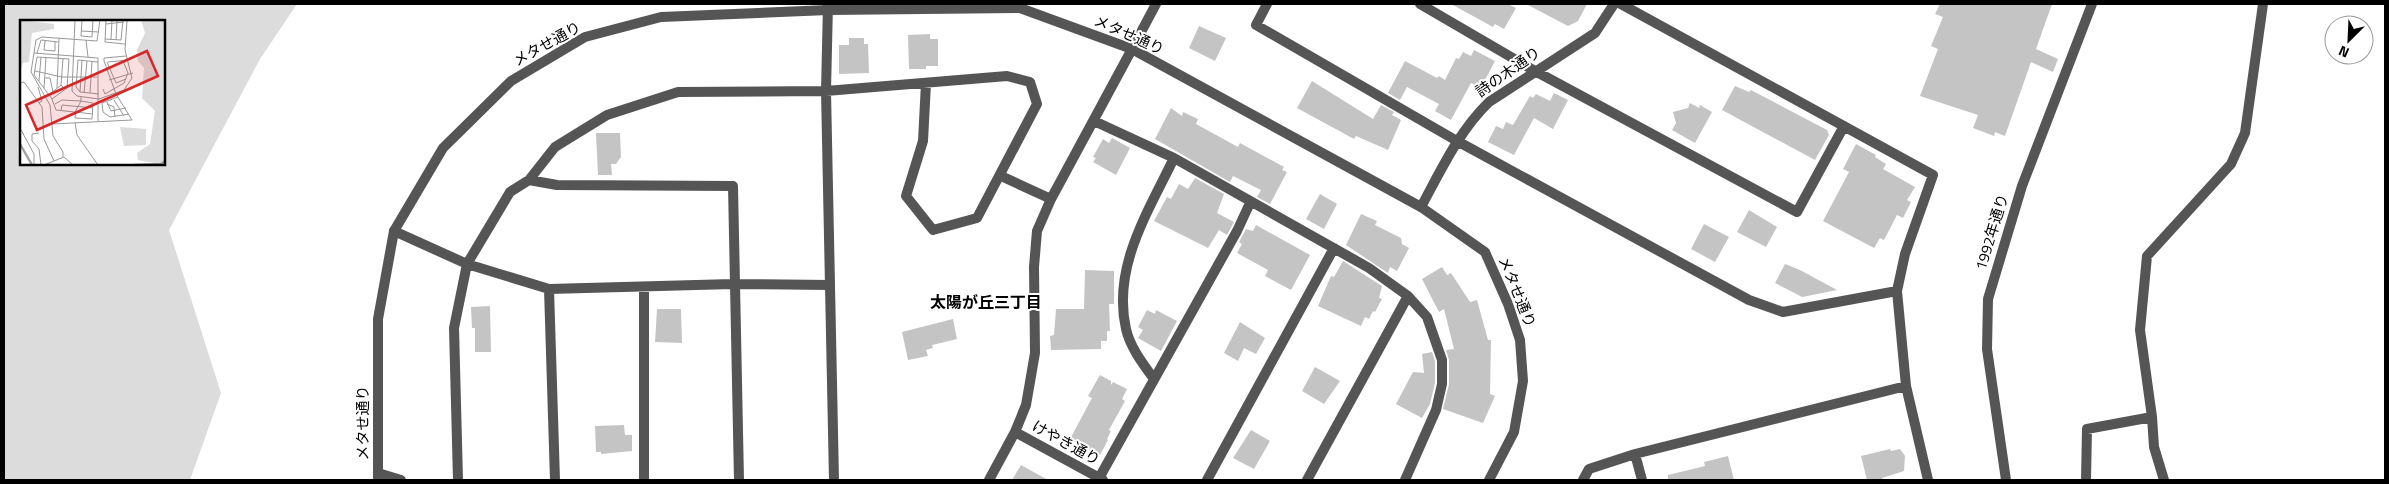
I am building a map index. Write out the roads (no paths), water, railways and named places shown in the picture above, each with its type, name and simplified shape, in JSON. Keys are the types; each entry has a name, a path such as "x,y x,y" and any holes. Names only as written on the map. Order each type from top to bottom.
{"street":[{"path":"989,480 1015,432 1026,405 1035,353 1034,267 1037,231 1051,199 1156,4"},
{"path":"1267,4 1256,25 1458,141 1749,300 1783,312 1897,291"},
{"path":"1420,4 1535,71 1797,212 1844,126"},
{"name":"詩の木通り","path":"1421,207 1458,141 1476,114 1489,102 1595,32 1614,4"},
{"path":"1621,4 1933,175 1905,254 1897,291 1906,386 1927,480"},
{"name":"1992年通り","path":"2006,480 1987,349 1988,299 2022,186 2092,4"},
{"path":"2164,480 2154,447 2152,417 2140,330 2147,256 2231,164 2244,133 2262,4"},
{"path":"828,7 826,91 834,480"},
{"name":"メタせ通り","path":"378,477 378,319 394,231 443,148 511,81 585,37 661,17 828,7 1020,8 1132,49 1421,207 1484,252 1508,304 1520,340 1523,381 1514,432 1489,480"},
{"path":"458,480 454,328 468,264 510,192 530,180 555,147 607,115 678,92 826,91 1007,76 1030,82 1037,104 978,218 933,230 906,196 923,141 926,83"},
{"path":"1094,122 1174,158 1250,203 1369,268 1408,296 1428,317 1442,360 1442,384 1436,410 1405,480"},
{"path":"1154,379 1132,346 1126,329 1122,287 1128,257 1174,158"},
{"path":"1001,176 1051,199"},
{"path":"530,180 556,185 733,186 733,284 739,480"},
{"path":"1100,479 1238,231 1250,203"},
{"path":"394,231 468,264 550,289 644,288 733,284 830,285"},
{"path":"1207,480 1334,248"},
{"path":"644,288 644,480"},
{"path":"550,289 555,480"},
{"path":"1307,480 1408,296"},
{"path":"1583,480 1589,469 1635,454 1906,386"},
{"path":"2086,480 2087,429 2152,417"},
{"name":"けやき通り","path":"1015,432 1100,479"},
{"path":"1635,454 1642,480"},
{"path":"378,477 401,480"}],"district":[{"name":"太陽が丘三丁目","path":"986,302"}]}
